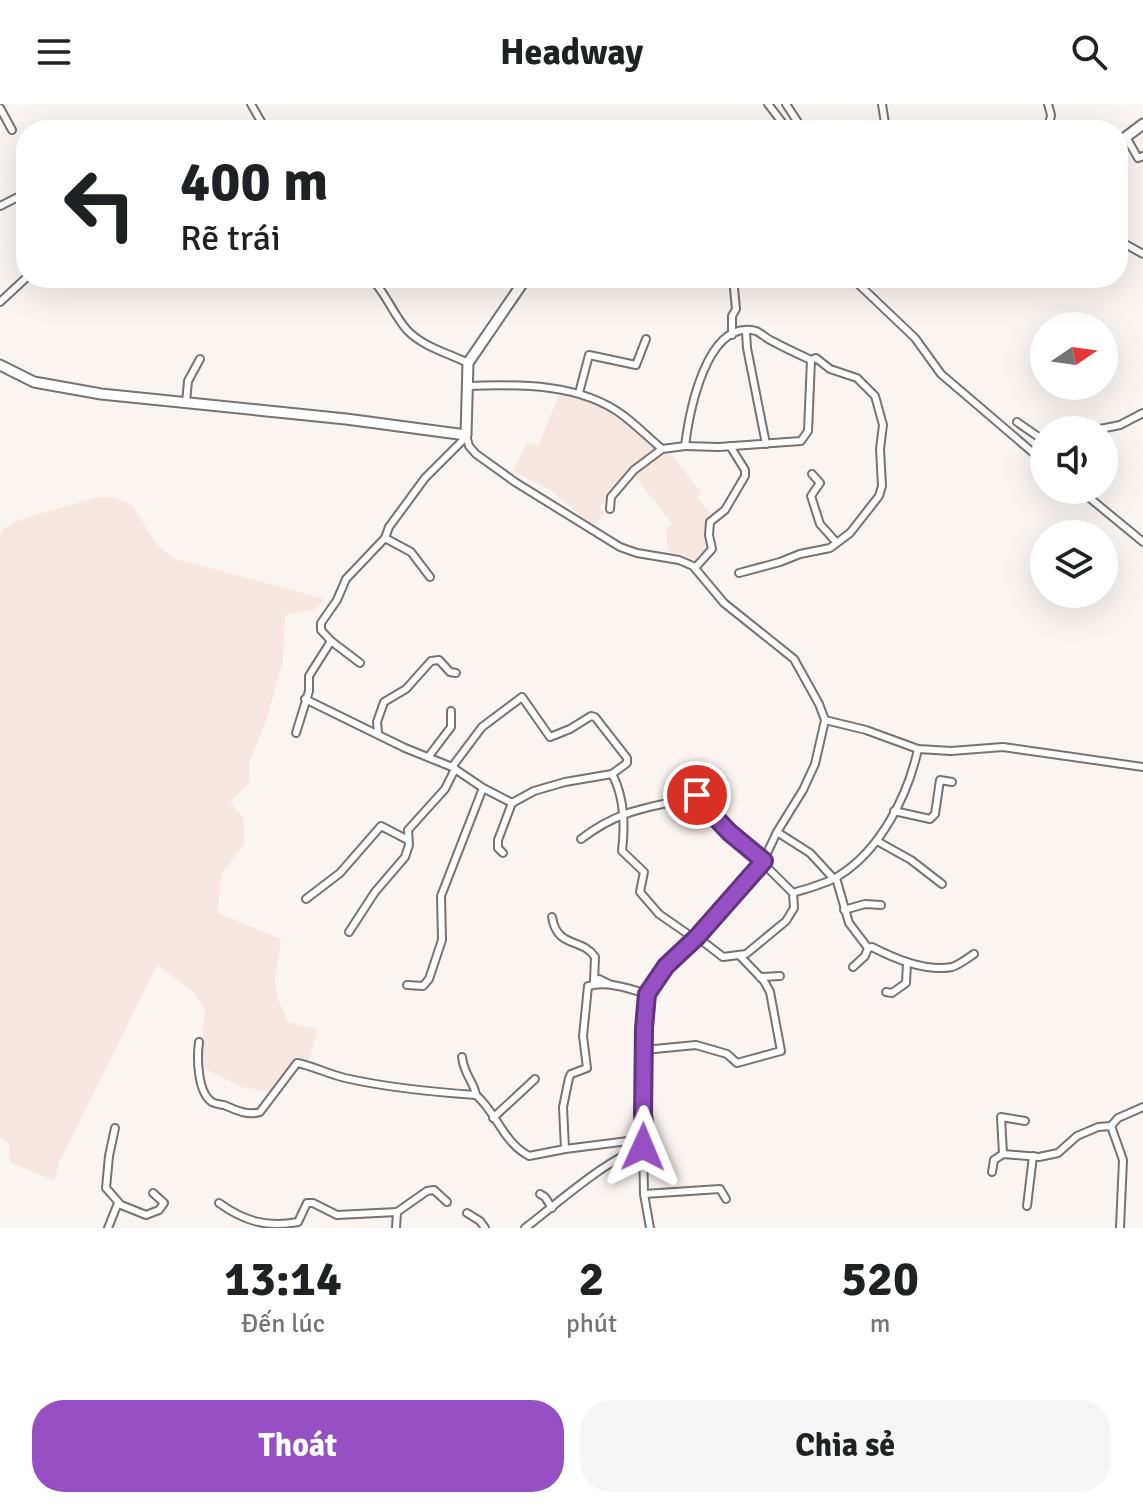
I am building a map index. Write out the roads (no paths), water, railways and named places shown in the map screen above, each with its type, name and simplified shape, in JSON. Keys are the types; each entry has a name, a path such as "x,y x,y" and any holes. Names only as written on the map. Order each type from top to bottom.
{"street":[{"path":"251,104 260,120"},
{"path":"768,104 780,120"},
{"path":"255,112 262,105"},
{"path":"0,108 12,130"},
{"path":"1128,147 1138,158 1143,156"},
{"path":"0,302 16,287"},
{"path":"380,288 413,335 425,344 468,363"},
{"path":"519,288 468,363 466,436 476,454 620,547 679,560 695,568 724,603 794,659 825,720 815,764 764,861 696,938 666,966 647,994 644,1194 650,1228"},
{"path":"732,335 732,316 736,309 734,288"},
{"path":"862,288 915,338 941,374 1030,450"},
{"path":"685,446 690,408 701,376 713,354 732,335 756,331 811,360 816,358 830,369 857,378 873,392 883,422 880,449 882,486 879,496 850,533 830,548 739,573"},
{"path":"746,332 766,444"},
{"path":"579,393 589,355 636,365 646,339"},
{"path":"186,403 188,381 200,359"},
{"path":"610,509 611,497 624,480 662,449 794,444 801,441 807,435 811,360"},
{"path":"1,365 34,382 101,394 346,419 466,436"},
{"path":"467,386 536,386 579,393 623,415 662,449"},
{"path":"1118,425 1143,413"},
{"path":"1017,422 1030,431"},
{"path":"360,663 331,641 321,630 321,623 337,600 346,579 385,538 389,527 425,478 466,436"},
{"path":"695,568 712,549 710,522 725,510 745,476 745,470 730,446"},
{"path":"812,474 820,483 811,496 819,520 836,542"},
{"path":"1097,504 1143,542"},
{"path":"385,538 411,552 430,577"},
{"path":"296,733 309,691 309,676 331,641"},
{"path":"378,732 377,722 384,702 406,689 431,661 439,660 450,672 456,673"},
{"path":"349,932 375,892 405,857 408,830 445,789 454,768 482,727 522,697 550,737 591,716 595,717 627,758 627,763 612,774 565,782 534,791 512,803 498,840 498,848 503,853"},
{"path":"305,699 378,732 405,748 454,768 512,803"},
{"path":"429,756 451,727 451,711"},
{"path":"825,720 866,730 918,749 951,751 1003,747 1143,767"},
{"path":"793,893 835,878 877,841 907,784 918,749"},
{"path":"612,774 618,788 625,829 622,850 644,872 640,892 659,914 723,957 739,956 761,944 789,918 794,908 793,893 697,797"},
{"path":"894,811 930,819 935,814 940,780 952,782"},
{"path":"581,839 622,813 697,797 709,781"},
{"path":"407,985 423,986 429,979 443,934 441,896 483,788"},
{"path":"306,899 340,873 381,826 409,840"},
{"path":"777,832 810,853 835,878 844,910 856,934 868,948"},
{"path":"877,841 911,860 942,884"},
{"path":"844,910 865,904 881,905"},
{"path":"552,917 563,940 586,948 595,957 594,981 599,979 612,985"},
{"path":"868,948 907,963 951,967 974,954"},
{"path":"853,967 865,956 868,948"},
{"path":"644,1050 696,1045 727,1054 735,1063 780,1052 773,1002 767,985 739,956"},
{"path":"886,992 892,993 906,983 907,963"},
{"path":"760,977 780,976"},
{"path":"565,1149 563,1107 569,1078 571,1074 587,1068 583,1036 588,986 617,984 647,994"},
{"path":"199,1042 198,1071 207,1096 212,1103 237,1112 260,1112 297,1063 344,1078 403,1090 476,1095 487,1105 514,1146 527,1156 565,1149 644,1142"},
{"path":"462,1057 467,1079 475,1088 476,1095"},
{"path":"493,1118 535,1079"},
{"path":"992,1172 994,1160 1003,1154 1039,1157 1058,1153 1077,1136 1098,1127 1111,1126 1118,1118 1143,1107"},
{"path":"1003,1154 1001,1117 1025,1121"},
{"path":"1111,1126 1123,1160 1120,1228"},
{"path":"115,1128 105,1185 118,1203 142,1214 151,1214 164,1203 153,1193"},
{"path":"529,1227 600,1172 643,1147 644,1142"},
{"path":"1027,1206 1033,1156"},
{"path":"644,1194 720,1189 726,1199"},
{"path":"219,1203 232,1212 275,1226 298,1222 307,1203 337,1215 397,1212 431,1190 447,1202"},
{"path":"540,1194 552,1208"},
{"path":"108,1228 118,1203"},
{"path":"396,1228 397,1212"},
{"path":"467,1213 485,1228"}]}
